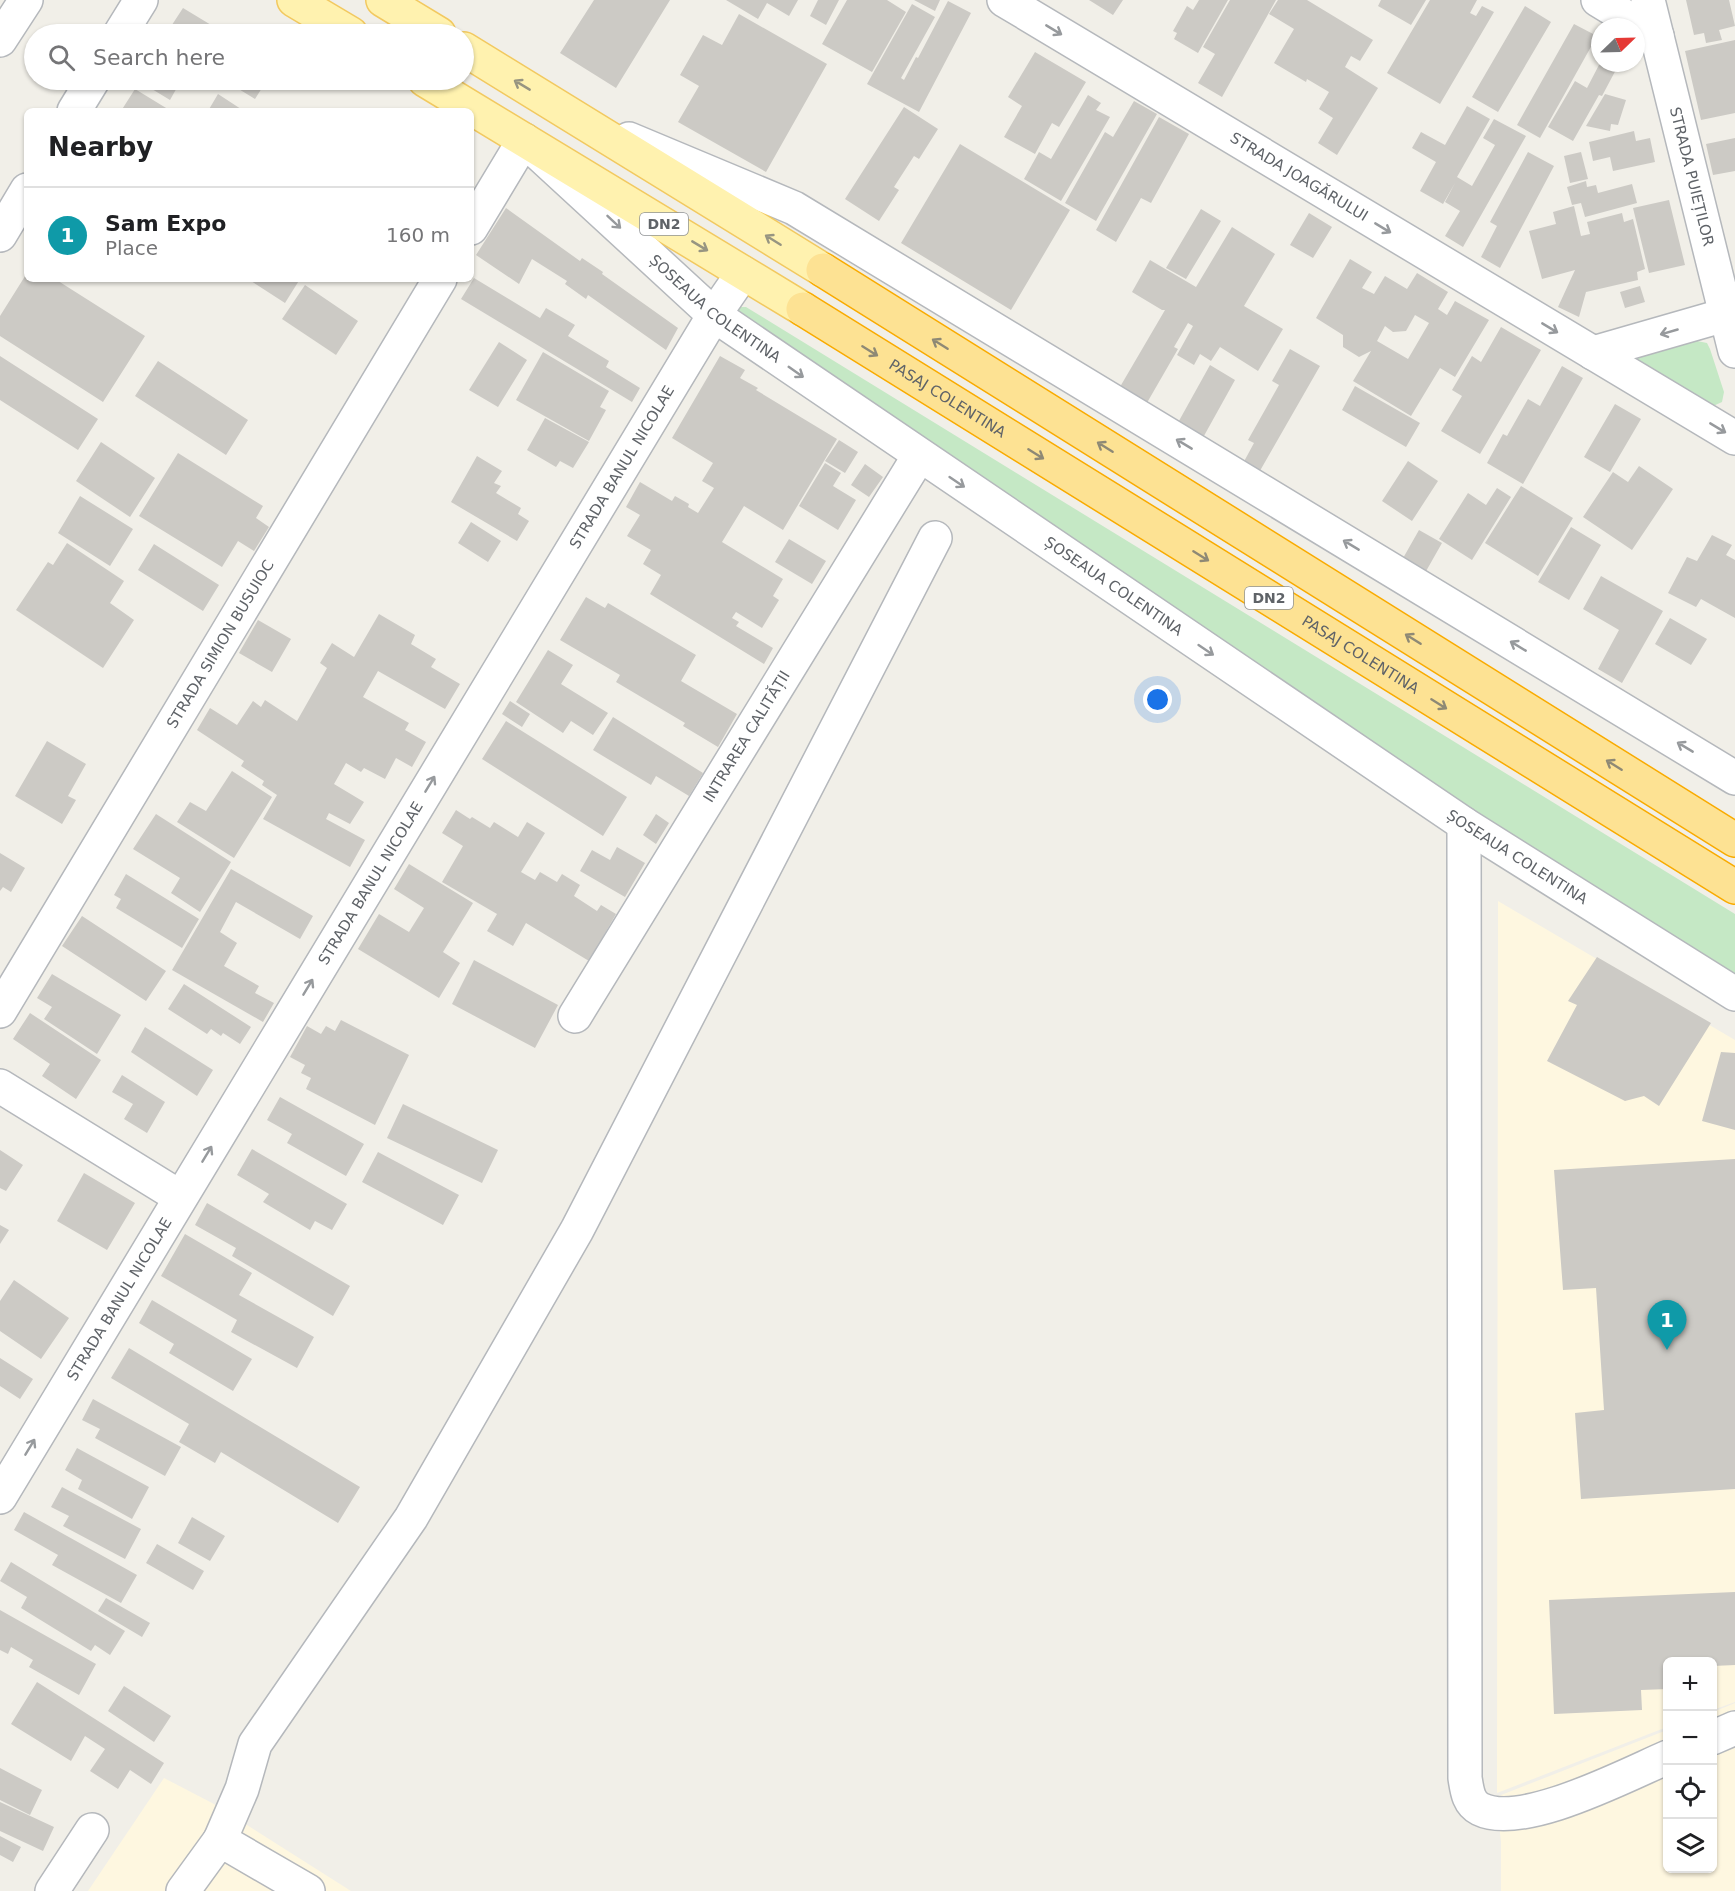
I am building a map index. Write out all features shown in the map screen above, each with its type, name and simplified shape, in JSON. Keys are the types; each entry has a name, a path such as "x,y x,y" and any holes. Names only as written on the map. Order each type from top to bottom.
{"highway":[{"name":"DN2","path":"823,270 1735,840"},
{"name":"PASAJ COLENTINA","path":"802,309 1735,888"}],"main road":[{"path":"294,0 334,24"},
{"path":"383,0 423,24"},
{"name":"DN2","path":"474,55 823,270"},
{"name":"ȘOSEAUA COLENTINA","path":"442,90 471,108"},
{"name":"ȘOSEAUA COLENTINA","path":"474,110 802,309"}],"street":[{"path":"0,40 26,0"},
{"path":"126,24 141,0"},
{"name":"STRADA JOAGĂRULUI","path":"1004,0 1735,438"},
{"path":"1599,0 1657,36"},
{"name":"STRADA PUIEȚILOR","path":"1648,0 1735,351"},
{"path":"76,108 87,90"},
{"path":"572,115 794,208 1735,778"},
{"path":"474,223 524,140"},
{"name":"ȘOSEAUA COLENTINA","path":"524,140 714,315 1464,824 1735,994"},
{"path":"0,235 24,195"},
{"name":"STRADA BANUL NICOLAE","path":"0,1497 714,315 743,273"},
{"name":"STRADA SIMION BUSUIOC","path":"0,1011 438,282"},
{"path":"1593,353 1725,315"},
{"name":"INTRAREA CALITĂȚII","path":"575,1016 919,456"},
{"path":"183,1891 219,1840 242,1789 255,1744 411,1518 577,1230 935,538"},
{"path":"1464,824 1465,1778 1468,1797 1479,1809 1494,1814 1530,1812 1551,1807 1663,1759"},
{"path":"0,1086 180,1197"},
{"path":"1717,1736 1735,1728"},
{"path":"52,1891 92,1830"},
{"path":"219,1840 308,1891"}],"shaded area":[{"path":"1498,901 1735,1040 1735,1702 1717,1709 1717,1657 1663,1657 1663,1729 1497,1793"},
{"path":"1735,1703 1735,1891 1501,1891 1501,1842 1496,1797 1663,1732 1663,1873 1717,1873 1717,1710"},
{"path":"164,1778 214,1804 351,1891 88,1891"}],"green space":[{"path":"740,307 746,307 1735,914 1735,978 1416,781 737,313"},
{"path":"1697,341 1707,343 1724,392 1722,402 1711,407 1633,358 1635,355"}],"building":[{"path":"594,0 670,0 616,88 560,53"},
{"path":"726,0 798,0 789,16 767,3 758,19"},
{"path":"818,0 839,0 826,25 810,16"},
{"path":"847,0 887,0 906,12 872,72 822,44"},
{"path":"914,0 940,0 935,11"},
{"path":"1089,0 1123,0 1113,15"},
{"path":"1199,0 1228,0 1198,53 1174,39 1177,33 1173,31 1187,6 1193,10"},
{"path":"1230,0 1276,0 1222,97 1198,83 1215,54 1203,47"},
{"path":"1278,0 1307,0 1373,40 1360,61 1351,56 1345,67 1378,88 1337,155 1318,143 1333,118 1319,109 1329,92 1307,79 1306,82 1274,63 1294,29 1269,14"},
{"path":"1381,0 1426,0 1411,25 1378,6"},
{"path":"1430,0 1477,0 1470,13 1476,16 1482,6 1494,12 1440,104 1387,73"},
{"path":"1686,0 1729,0 1735,26 1719,30 1722,40 1706,43 1704,33 1694,35"},
{"path":"948,1 971,13 919,112 867,84 912,4 935,17 901,78 904,80"},
{"path":"1525,6 1551,22 1498,112 1472,97"},
{"path":"183,8 209,24 173,24"},
{"path":"739,14 827,64 766,172 678,122 699,86 680,75 703,35 722,45"},
{"path":"1574,24 1591,33 1591,47 1540,138 1517,125"},
{"path":"1735,40 1735,113 1701,120 1685,51"},
{"path":"1035,52 1086,82 1059,127 1052,123 1035,154 1004,137 1022,106 1008,97"},
{"path":"1595,72 1615,72 1573,141 1548,127 1575,81 1587,88"},
{"path":"134,90 137,90 166,108 123,108"},
{"path":"154,90 176,90 170,100"},
{"path":"240,90 261,90 255,99"},
{"path":"218,94 239,108 210,108"},
{"path":"1605,94 1626,100 1618,125 1611,124 1610,131 1586,126"},
{"path":"1088,95 1101,103 1096,110 1110,117 1061,201 1024,179 1039,152 1051,159"},
{"path":"1134,101 1157,114 1096,221 1065,203 1105,132 1113,137"},
{"path":"1467,106 1490,119 1457,177 1472,186 1495,145 1483,138 1494,119 1526,136 1463,247 1445,236 1460,211 1445,202 1455,183 1443,204 1420,191 1436,162 1412,148 1421,132 1445,145"},
{"path":"904,107 938,129 919,159 914,156 894,187 899,190 879,221 845,199"},
{"path":"1159,117 1189,134 1151,203 1141,198 1116,242 1096,230"},
{"path":"1634,131 1636,141 1650,138 1655,162 1613,171 1610,157 1593,161 1589,142"},
{"path":"1735,138 1735,171 1713,175 1706,144"},
{"path":"960,144 1070,210 1011,310 901,243"},
{"path":"1528,152 1554,166 1500,268 1481,257 1497,226 1490,222"},
{"path":"1581,152 1588,179 1570,183 1564,156"},
{"path":"1586,181 1587,187 1596,185 1598,193 1632,184 1637,203 1585,217 1581,203 1572,205 1567,187"},
{"path":"1669,200 1685,265 1649,273 1633,208"},
{"path":"1574,206 1581,236 1590,234 1587,222 1622,213 1624,222 1633,219 1645,269 1637,272 1638,280 1586,292 1579,317 1558,307 1575,270 1542,279 1529,231 1556,224 1553,212"},
{"path":"506,208 580,261 582,258 603,272 602,274 678,328 666,350 588,295 586,299 565,284 567,281 532,259 519,284 476,255"},
{"path":"1201,209 1221,221 1186,279 1166,268"},
{"path":"1309,213 1332,227 1313,258 1290,245"},
{"path":"1232,227 1275,254 1244,306 1283,329 1258,371 1220,347 1211,361 1200,354 1194,365 1177,355 1193,326 1188,323 1174,347 1178,349 1144,408 1117,392 1165,310 1132,292 1150,260 1196,287"},
{"path":"1350,259 1372,272 1362,288 1374,294 1385,276 1407,289 1417,273 1448,292 1438,309 1447,315 1455,301 1489,320 1455,377 1440,368 1411,416 1353,381 1371,351 1359,357 1343,347 1343,335 1316,318","holes":["1415,315 1429,323 1408,359 1377,341 1385,326 1393,332 1406,331"]},
{"path":"24,278 24,282 60,282 145,336 103,402 0,336 0,316"},
{"path":"474,278 540,318 546,308 575,325 568,336 609,361 606,367 640,388 632,402 461,299 472,282 474,282"},
{"path":"253,282 298,282 285,303"},
{"path":"305,285 358,321 336,355 282,319"},
{"path":"1640,286 1645,302 1625,308 1620,292"},
{"path":"1501,327 1541,350 1480,454 1441,431 1462,396 1452,390 1472,356 1481,362"},
{"path":"499,342 527,360 498,407 469,390"},
{"path":"1290,349 1320,366 1257,476 1241,467 1254,443 1248,440 1279,385 1272,381"},
{"path":"543,352 609,391 600,407 606,410 589,441 516,400"},
{"path":"0,356 98,419 78,450 0,400"},
{"path":"720,356 745,370 740,378 758,388 756,390 837,439 783,530 744,506 722,542 783,579 773,596 779,600 762,628 736,612 732,618 739,622 736,626 773,648 764,664 650,594 661,575 643,564 651,550 627,536 640,515 626,507 640,482 672,501 675,496 689,504 688,507 698,513 714,488 702,481 713,463 672,438"},
{"path":"158,361 248,420 226,455 135,396"},
{"path":"1210,365 1235,380 1200,443 1175,428"},
{"path":"1562,366 1583,378 1523,484 1487,463 1503,434 1507,436 1528,399 1540,406"},
{"path":"1355,386 1420,423 1406,447 1342,410"},
{"path":"1615,404 1641,419 1610,472 1584,457"},
{"path":"545,418 589,442 573,468 560,461 556,467 527,450"},
{"path":"839,440 858,452 845,473 825,461"},
{"path":"101,442 155,478 130,517 76,481"},
{"path":"178,453 263,506 256,518 269,527 254,551 238,541 222,567 139,516"},
{"path":"477,456 502,471 494,483 501,486 496,493 521,508 518,514 529,521 517,541 451,502"},
{"path":"1408,461 1438,481 1412,521 1382,501"},
{"path":"825,463 841,473 833,486 856,500 838,530 799,506"},
{"path":"865,464 883,477 869,497 851,485"},
{"path":"1639,466 1673,489 1632,550 1583,517 1613,472 1628,482"},
{"path":"1521,486 1573,518 1538,576 1485,543"},
{"path":"1497,488 1511,497 1472,560 1439,539 1468,493 1486,505"},
{"path":"80,496 133,529 110,566 58,533"},
{"path":"471,522 501,541 488,562 458,543"},
{"path":"1571,527 1601,545 1569,600 1538,582"},
{"path":"1419,530 1442,543 1425,573 1402,560"},
{"path":"1712,535 1732,545 1726,555 1735,560 1735,618 1701,599 1696,607 1668,593 1687,557 1697,561"},
{"path":"789,539 826,561 812,584 775,562"},
{"path":"67,543 124,581 110,603 134,620 103,668 16,610 48,562 53,565"},
{"path":"154,544 219,585 203,611 138,570"},
{"path":"1601,576 1663,611 1622,683 1598,669 1619,630 1583,609"},
{"path":"586,597 605,608 608,603 696,655 681,681 737,714 718,747 683,726 685,723 616,682 620,675 560,640"},
{"path":"379,614 415,635 411,644 436,659 431,667 460,684 445,709 378,671 363,697 409,723 405,730 426,742 412,767 396,758 385,779 364,768 361,772 346,763 334,784 364,802 350,824 329,813 326,819 365,840 350,867 263,819 277,795 262,785 264,781 241,766 244,761 197,730 210,708 237,725 253,701 261,707 265,700 297,721 327,668 320,663 332,643 354,657"},
{"path":"1670,618 1707,639 1691,665 1655,644"},
{"path":"258,620 291,639 272,672 239,653"},
{"path":"548,650 573,665 561,684 608,713 593,735 571,721 563,733 516,702"},
{"path":"510,701 530,714 522,727 502,714"},
{"path":"613,717 703,773 689,796 656,776 651,785 593,750"},
{"path":"506,721 627,797 603,836 482,759"},
{"path":"47,741 86,764 68,796 76,800 62,824 15,796"},
{"path":"232,771 272,797 234,858 177,822 190,802 206,811"},
{"path":"456,810 490,828 494,822 518,837 527,822 545,833 521,872 535,880 540,872 557,882 562,874 580,885 574,896 597,911 601,905 616,914 589,961 526,923 513,946 487,931 497,914 442,882 463,846 442,833"},
{"path":"156,814 231,862 200,912 171,893 180,878 133,849"},
{"path":"656,814 669,823 656,844 643,835"},
{"path":"617,847 645,863 625,897 580,871 592,850 610,860"},
{"path":"0,853 25,868 11,892 3,887 0,891"},
{"path":"409,864 473,903 443,952 460,963 439,998 358,949 379,914 409,932 424,908 394,889"},
{"path":"231,869 313,916 300,939 236,902 220,932 237,943 224,966 259,986 255,993 274,1003 263,1022 172,970"},
{"path":"126,874 199,919 182,948 116,908 121,899 114,895"},
{"path":"82,916 166,971 146,1001 62,946"},
{"path":"1597,957 1711,1023 1659,1106 1644,1096 1625,1101 1547,1061 1577,1005 1568,1001"},
{"path":"474,960 558,1005 535,1048 452,1004"},
{"path":"52,974 121,1015 97,1054 44,1019 52,1007 37,998"},
{"path":"184,984 251,1027 240,1044 223,1033 221,1036 211,1029 207,1034 168,1009"},
{"path":"30,1013 101,1060 76,1099 42,1076 50,1064 13,1039"},
{"path":"341,1020 409,1055 375,1125 306,1089 311,1078 301,1073 305,1065 290,1057 307,1026 321,1034 326,1026 335,1031"},
{"path":"145,1027 213,1070 197,1096 131,1052"},
{"path":"1721,1052 1735,1053 1735,1130 1702,1121"},
{"path":"122,1075 165,1102 147,1133 124,1119 133,1104 112,1092"},
{"path":"280,1097 364,1144 346,1176 287,1143 292,1134 267,1120"},
{"path":"403,1104 498,1150 482,1183 387,1138"},
{"path":"252,1149 347,1204 332,1230 315,1221 310,1230 263,1202 269,1194 237,1175"},
{"path":"0,1150 23,1165 6,1191 0,1188"},
{"path":"378,1152 459,1195 443,1225 362,1182"},
{"path":"1735,1159 1735,1489 1581,1499 1575,1413 1604,1410 1596,1288 1563,1290 1554,1170"},
{"path":"84,1173 135,1203 107,1250 57,1221"},
{"path":"207,1203 350,1286 333,1316 232,1256 236,1248 195,1225"},
{"path":"0,1225 9,1230 0,1244"},
{"path":"185,1234 252,1273 239,1295 314,1337 297,1368 231,1332 237,1320 161,1276"},
{"path":"14,1280 69,1318 41,1359 0,1331 0,1301"},
{"path":"152,1300 252,1359 233,1391 169,1353 174,1344 139,1323"},
{"path":"129,1348 360,1487 338,1523 221,1452 215,1463 179,1442 189,1424 111,1378"},
{"path":"0,1358 33,1379 20,1399 0,1386"},
{"path":"93,1399 181,1447 165,1476 95,1438 100,1429 82,1420"},
{"path":"77,1448 149,1487 132,1519 78,1489 82,1480 65,1470"},
{"path":"62,1487 141,1529 125,1559 63,1526 69,1516 51,1507"},
{"path":"24,1512 137,1575 121,1603 52,1565 58,1555 14,1530"},
{"path":"192,1517 225,1536 210,1561 178,1543"},
{"path":"157,1544 204,1571 193,1590 146,1563"},
{"path":"11,1562 125,1631 110,1655 95,1645 91,1651 21,1608 27,1597 0,1581"},
{"path":"1735,1592 1735,1665 1717,1666 1717,1657 1663,1657 1663,1689 1641,1690 1642,1710 1554,1714 1549,1600"},
{"path":"106,1598 150,1623 142,1637 98,1611"},
{"path":"0,1610 96,1664 79,1695 29,1667 33,1660 11,1647 8,1654 0,1650"},
{"path":"37,1682 164,1763 151,1784 130,1770 118,1789 90,1771 105,1749 85,1736 71,1761 11,1724"},
{"path":"124,1686 171,1716 154,1742 108,1711"},
{"path":"0,1768 42,1790 30,1815 0,1800"},
{"path":"0,1802 54,1827 43,1851 0,1831"},
{"path":"0,1836 21,1847 13,1862 0,1855"}],"place":[{"name":"Sam Expo","path":"1667,1350"}]}
